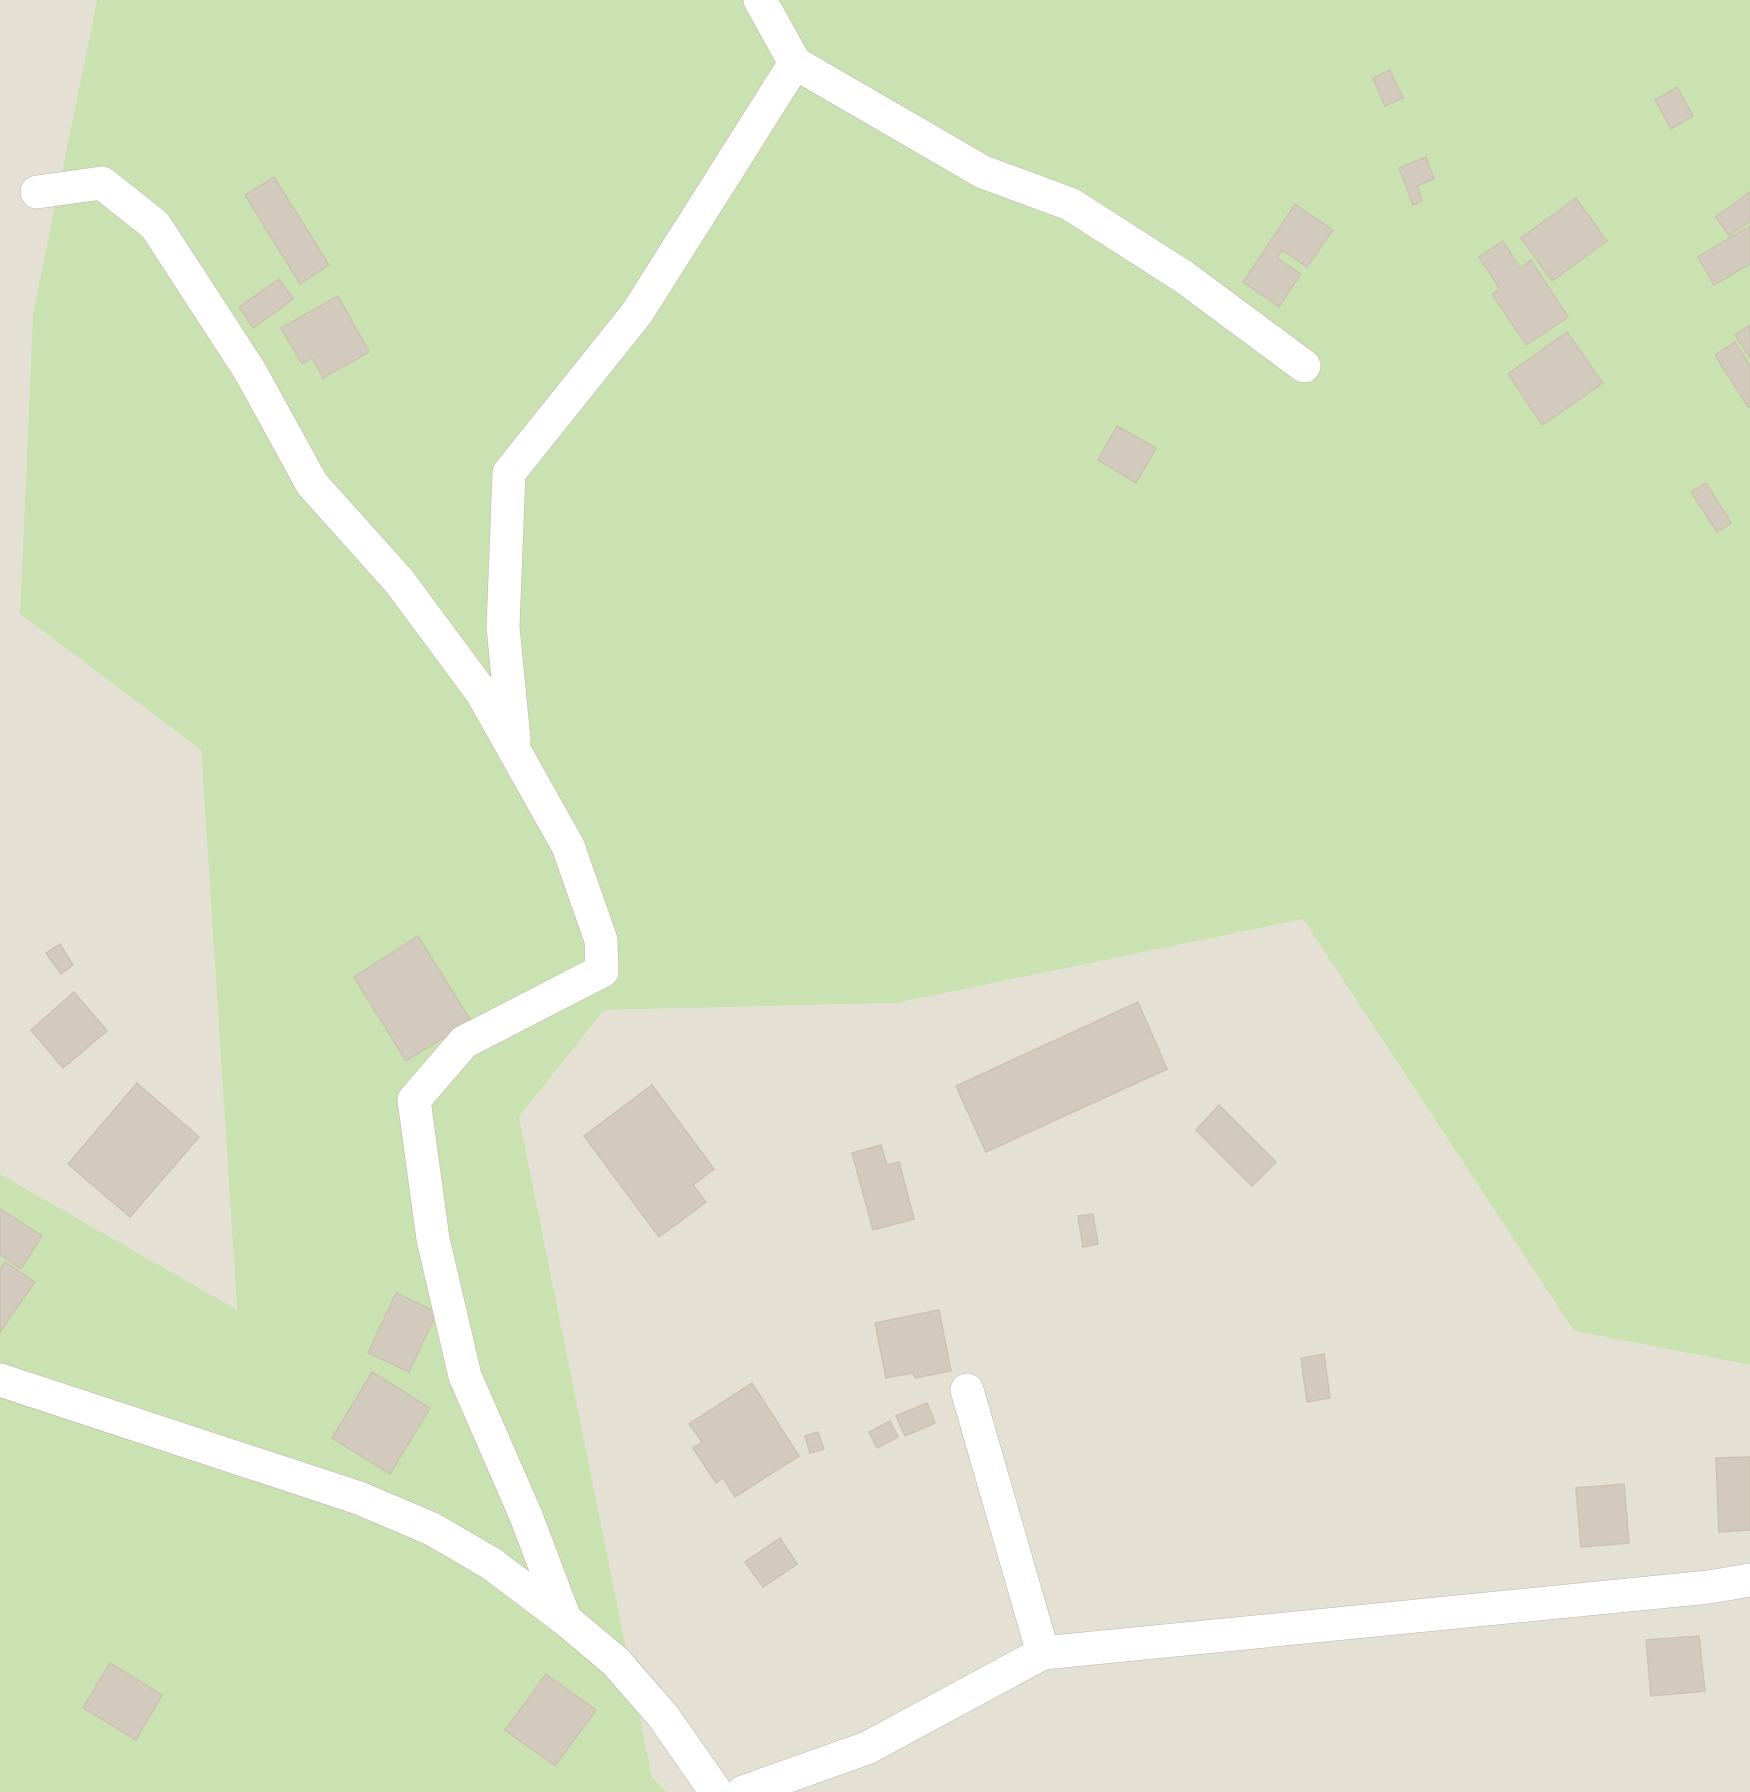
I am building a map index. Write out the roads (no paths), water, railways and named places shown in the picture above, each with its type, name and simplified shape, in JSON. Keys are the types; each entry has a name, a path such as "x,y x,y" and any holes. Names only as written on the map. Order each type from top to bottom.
{"street":[{"path":"760,0 795,63 983,172 1070,204 1184,277 1304,366"},
{"path":"516,753 503,627 509,473 636,313 795,63"},
{"path":"37,192 102,183 155,225 250,371 312,484 399,581 482,693 568,846 601,940 602,971 464,1042 414,1100 433,1239 465,1376 526,1516 566,1619"},
{"path":"0,1380 359,1498 432,1529 492,1564 566,1619 616,1662 663,1716 716,1792"},
{"path":"967,1390 1043,1653"},
{"path":"743,1792 867,1748 1043,1653 1709,1587 1750,1580"}]}
